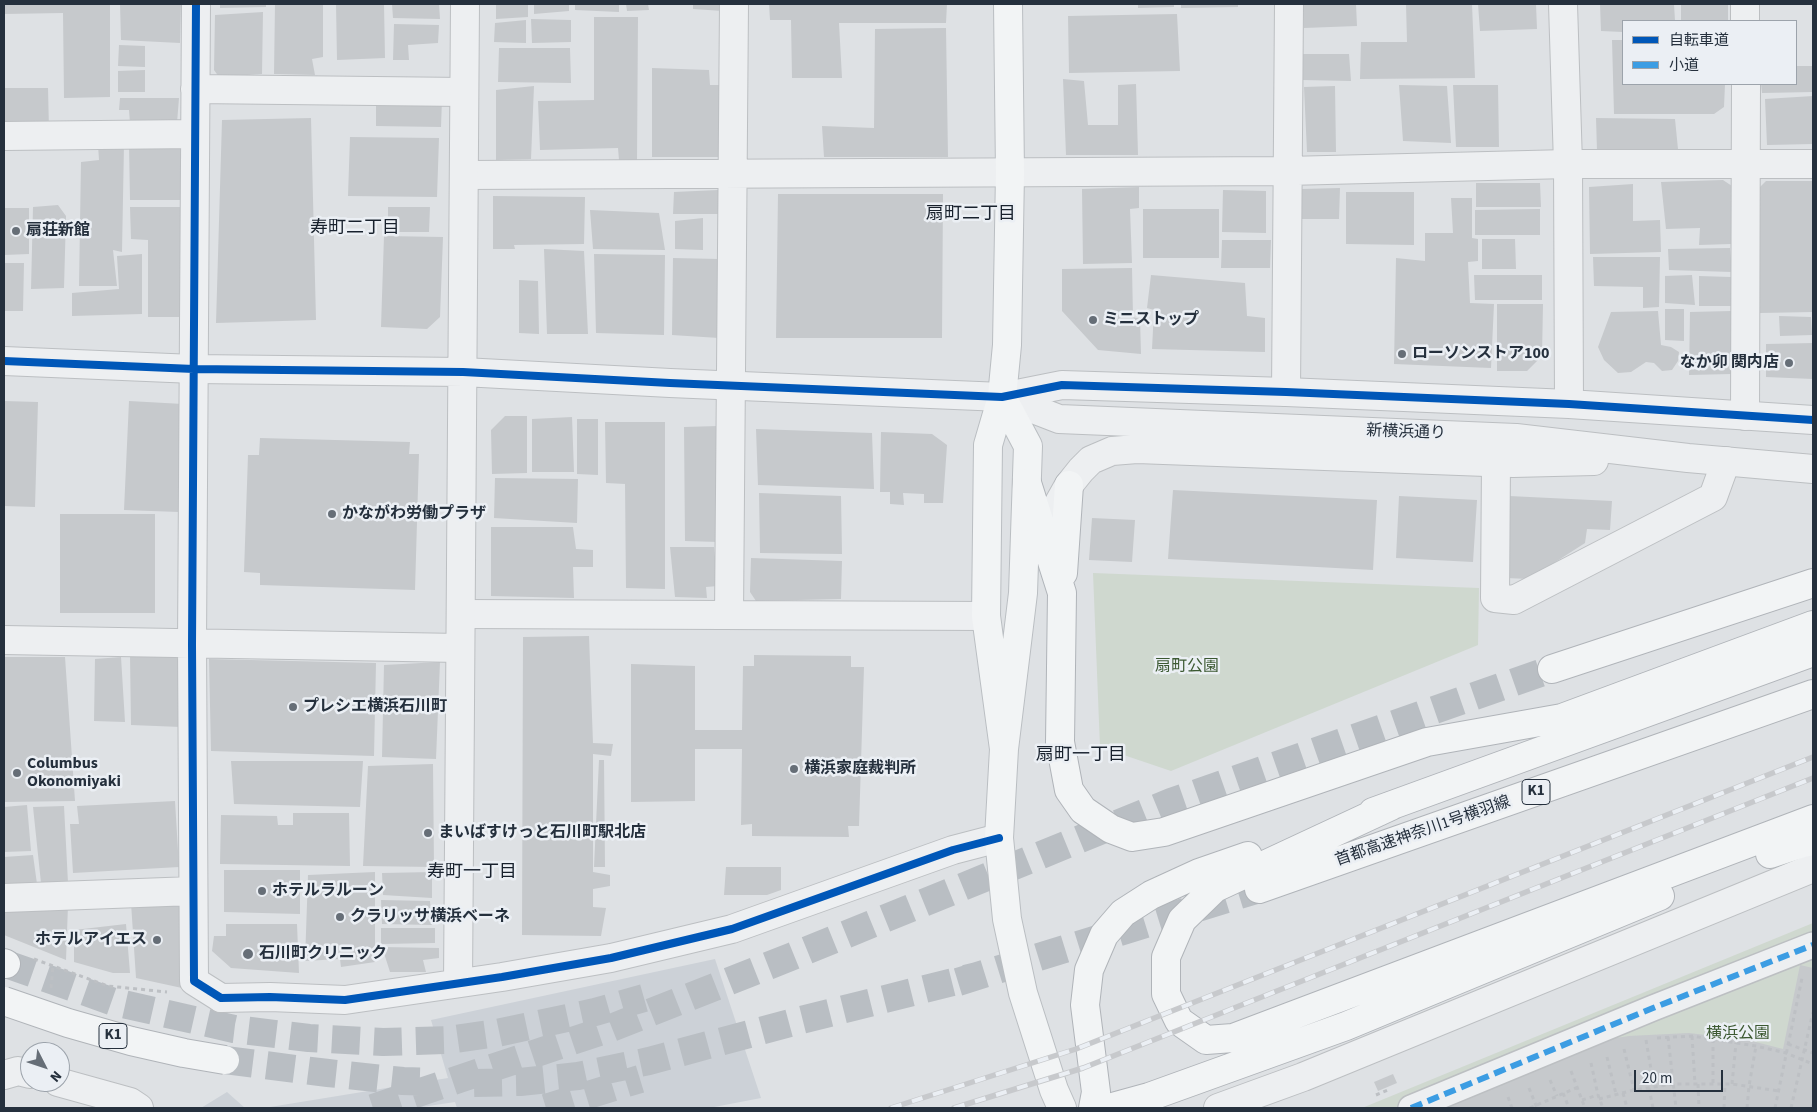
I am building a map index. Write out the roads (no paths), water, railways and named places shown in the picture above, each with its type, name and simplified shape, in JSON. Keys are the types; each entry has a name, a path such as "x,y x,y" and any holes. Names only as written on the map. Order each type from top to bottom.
{"main road":[{"path":"1004,749 986,616 988,445 1002,397 1007,345 1010,172 1008,4"},
{"path":"1002,397 1028,446 1023,593 1004,749 999,838 1007,919 1023,993 1054,1090 1062,1108"},
{"path":"1027,483 1062,593"},
{"path":"1069,485 1062,593 1060,742 1069,790 1083,810 1111,829 1132,837 1164,832 1426,742 1562,718 1813,625"},
{"path":"1552,668 1813,583"},
{"path":"1093,1108 1096,1092 1084,1005 1089,970 1104,935 1123,913 1151,895 1199,873 1391,806 1813,652"},
{"name":"首都高速神奈川1号横羽線","path":"1259,889 1813,694"},
{"path":"1391,806 1215,888 1182,920 1166,957 1166,994 1179,1021 1206,1040 1233,1038 1813,819"},
{"path":"1706,877 1813,824"},
{"path":"1109,1108 1149,1097 1346,1026 1706,877 1813,841"},
{"name":"K1","path":"4,1001 131,1042 225,1060"}],"street":[{"path":"196,4 192,644 194,982 221,998 270,997 345,1000 611,958 732,929 953,850 999,838"},
{"path":"458,983 465,4"},
{"path":"729,616 734,4"},
{"path":"1286,392 1289,4"},
{"path":"1563,4 1568,164 1569,404"},
{"path":"1745,4 1745,20"},
{"path":"1745,416 1746,85"},
{"path":"195,89 464,92"},
{"path":"4,136 195,134"},
{"path":"464,175 1287,171 1568,164 1813,164"},
{"path":"4,361 194,369 463,372 1002,397 1062,385 1286,392 1569,404 1813,420"},
{"name":"新横浜通り","path":"1002,397 1059,419 1516,438 1688,458 1813,469"},
{"path":"1023,593 1043,531 1069,485 1091,460 1112,451 1137,449 1496,462 1688,458"},
{"path":"1496,462 1495,598 1514,600 1713,497 1726,461"},
{"path":"461,614 986,616"},
{"path":"4,640 460,648"},
{"path":"1218,1108 1303,1077 1813,868"},
{"path":"4,898 193,891"},
{"path":"1411,1108 1653,1008 1813,945"},
{"path":"70,1085 130,1102 139,1108"}],"tunnel":[{"path":"373,1108 611,1028 1171,802 1552,669"},
{"path":"958,982 1259,889"},
{"path":"6,964 114,1002 234,1029 309,1038 383,1042 448,1040 497,1033 595,1012 644,998"},
{"path":"474,1083 520,1082 578,1076 649,1061 801,1020 977,976"},
{"path":"225,1060 403,1081 433,1082"},
{"path":"546,1108 640,1079"}],"railway":[{"path":"891,1108 1076,1049 1813,757"},
{"path":"954,1108 1083,1068 1813,778"}],"place":[{"name":"扇荘新館","path":"16,231"},
{"name":"ミニストップ","path":"1093,320"},
{"name":"ローソンストア100","path":"1402,354"},
{"name":"なか卯 関内店","path":"1789,363"},
{"name":"かながわ労働プラザ","path":"332,514"},
{"name":"プレシエ横浜石川町","path":"293,707"},
{"name":"横浜家庭裁判所","path":"794,769"},
{"name":"Columbus Okonomiyaki","path":"17,773"},
{"name":"まいばすけっと石川町駅北店","path":"428,833"},
{"name":"ホテルラルーン","path":"262,891"},
{"name":"クラリッサ横浜ベーネ","path":"340,917"},
{"name":"ホテルアイエス","path":"157,940"},
{"name":"石川町クリニック","path":"248,954"}],"district":[{"name":"扇町二丁目","path":"971,215"},
{"name":"寿町二丁目","path":"355,229"},
{"name":"扇町一丁目","path":"1081,756"},
{"name":"寿町一丁目","path":"472,873"}],"park label":[{"name":"扇町公園","path":"1187,667"},
{"name":"横浜公園","path":"1738,1034"}]}
